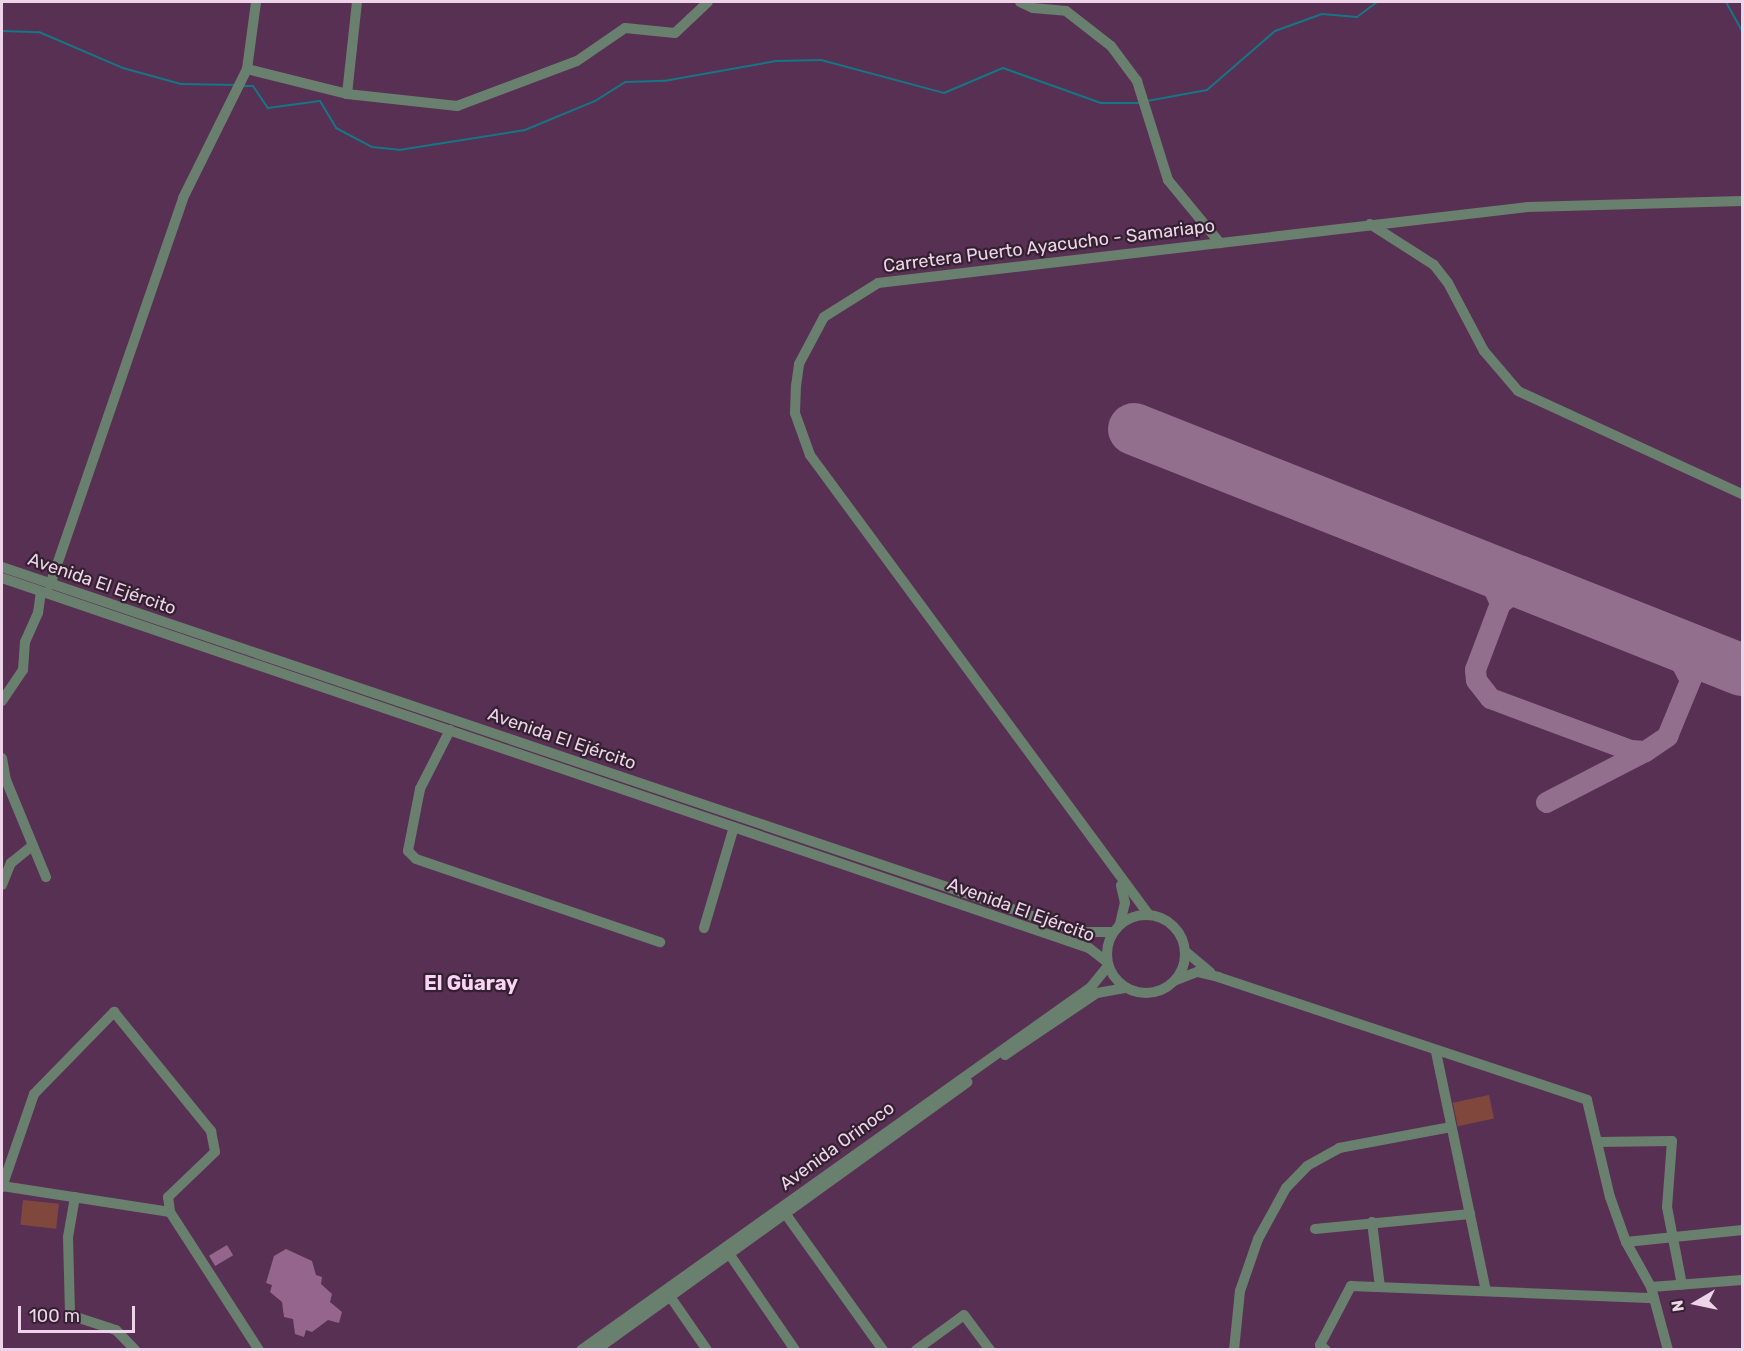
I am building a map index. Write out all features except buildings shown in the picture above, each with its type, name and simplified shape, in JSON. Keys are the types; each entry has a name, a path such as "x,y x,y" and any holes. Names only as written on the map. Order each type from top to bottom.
{"street":[{"path":"2,701 23,670 25,642 38,613 183,198 248,69 256,2"},
{"path":"347,94 357,2"},
{"path":"248,69 347,94 457,106 577,61 625,28 675,33 708,2"},
{"path":"1020,2 1034,8 1066,11 1111,46 1137,81 1168,180 1220,243"},
{"name":"Carretera Puerto Ayacucho - Samariapo","path":"1149,915 1119,879 810,455 795,413 799,364 824,317 878,283 1528,207 1743,201"},
{"path":"1370,224 1434,265 1484,351 1518,391 1743,494"},
{"name":"Avenida El Ejército","path":"2,567 45,588 450,730 1089,948 1108,964"},
{"name":"Avenida El Ejército","path":"2,578 45,588 1080,932 1117,928"},
{"path":"450,730 420,789 408,851 416,859 660,942"},
{"path":"2,758 46,877"},
{"path":"704,928 734,827"},
{"path":"2,885 11,863 33,845"},
{"name":"Carretera Puerto Ayacucho - Samariapo","path":"1117,928 1125,903 1119,879"},
{"path":"1218,977 1185,951 1173,926 1149,915 1117,928 1108,964 1125,988 1157,992 1176,980 1197,972 1218,977 1436,1052 1579,1096 1592,1106 1598,1142 1626,1242 1652,1292 1668,1350"},
{"path":"1176,980 1185,951"},
{"name":"Avenida Orinoco","path":"581,1350 667,1292 1091,987 1108,964"},
{"name":"Avenida Orinoco","path":"596,1350 667,1292 730,1255 787,1216 1097,993 1125,988"},
{"path":"170,1212 2,1186 34,1094 114,1012 211,1131 215,1152 168,1197 170,1212 259,1350"},
{"path":"1436,1052 1486,1291"},
{"path":"1234,1350 1240,1290 1258,1239 1286,1188 1300,1173 1339,1148 1451,1127"},
{"path":"1598,1142 1672,1141 1667,1185 1670,1240 1682,1285"},
{"path":"75,1197 68,1237 70,1315 116,1330 135,1350"},
{"path":"1315,1229 1470,1214"},
{"path":"787,1216 883,1350"},
{"path":"1372,1222 1380,1287"},
{"path":"1626,1242 1670,1240 1743,1230"},
{"path":"730,1255 795,1350"},
{"path":"1326,1350 1320,1345 1351,1286 1486,1291 1652,1292 1682,1285 1743,1280"},
{"path":"667,1292 707,1350"},
{"path":"916,1350 964,1315 990,1350"}],"shaded area":[{"path":"1489,1095 1494,1118 1458,1126 1453,1103"},
{"path":"23,1200 59,1204 56,1229 20,1225"}],"waterway":[{"path":"1147,101 1207,90 1275,31 1322,14 1357,17 1377,2"},
{"path":"1726,2 1742,31"},
{"path":"2,31 39,32 123,68 181,84 236,85"},
{"path":"242,86 253,86 268,108 320,101 336,128 372,147 399,150 525,130 595,101 626,82 664,81 776,61 821,60 944,93 1003,68 1101,103 1139,103"}],"taxiway":[{"path":"1484,567 1500,603 1475,669 1476,680 1490,698 1630,750 1645,751 1667,736 1693,673 1719,661"},
{"path":"1500,603 1516,591 1535,587"},
{"path":"1669,640 1689,678"},
{"path":"1546,802 1645,751"}],"runway":[{"path":"1134,429 1742,670"}],"district":[{"name":"El Güaray","path":"471,983"}]}
